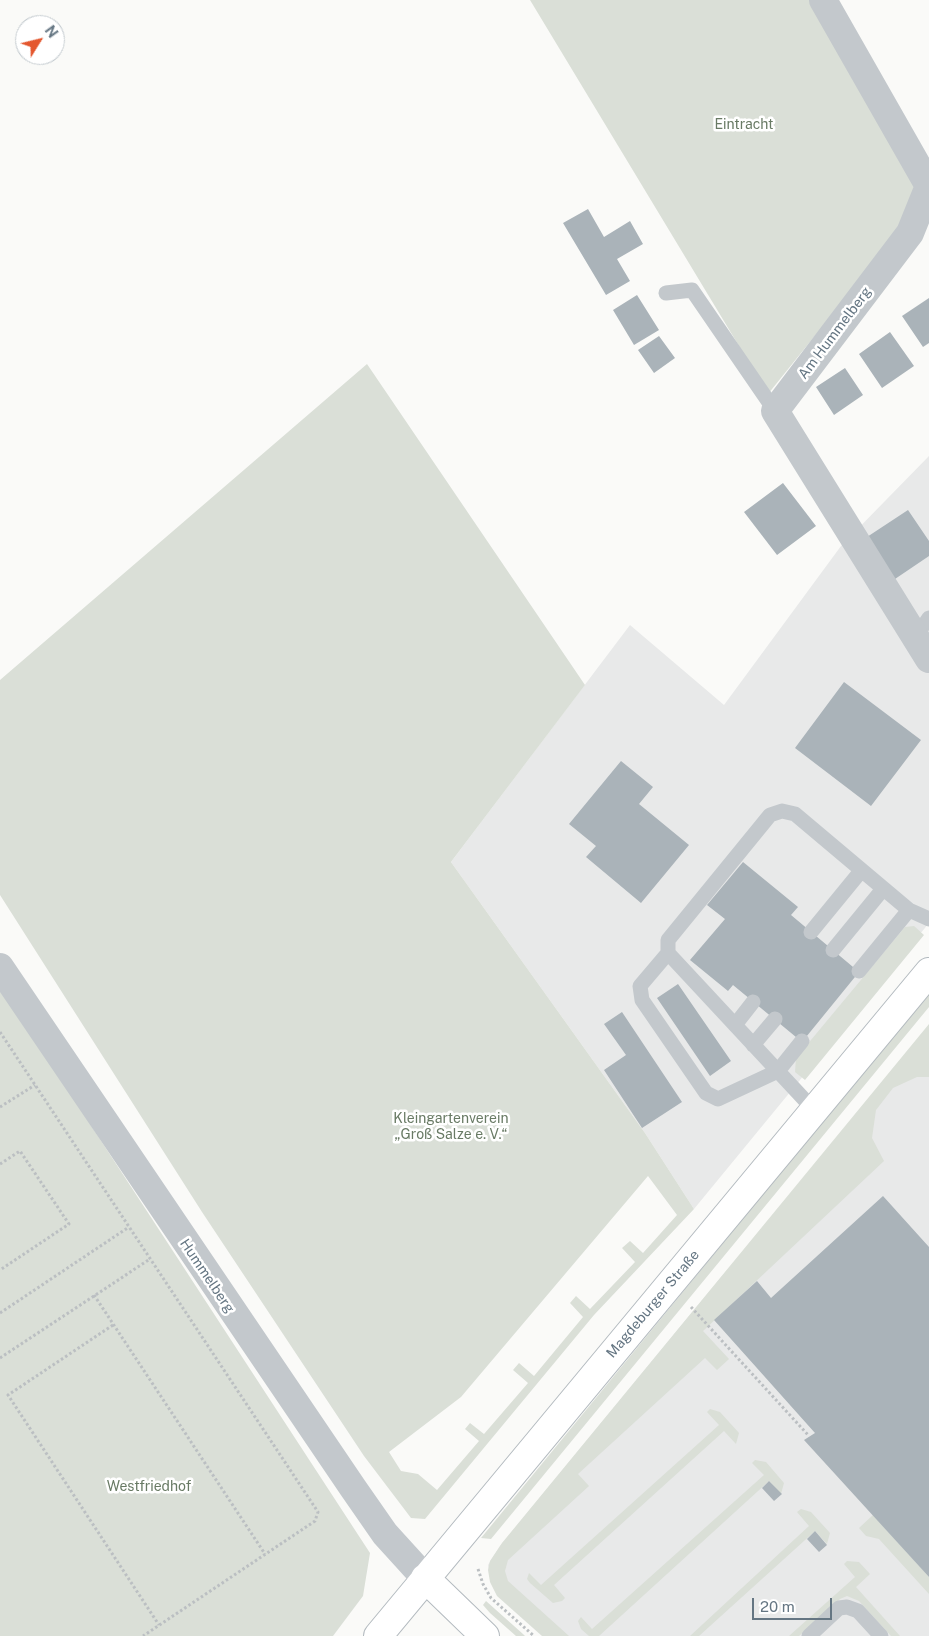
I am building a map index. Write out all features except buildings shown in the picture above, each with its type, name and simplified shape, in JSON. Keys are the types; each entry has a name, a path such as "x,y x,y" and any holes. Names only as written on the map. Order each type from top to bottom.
{"main road":[{"name":"Magdeburger Straße","path":"378,1636 424,1578 929,972"},
{"path":"424,1578 485,1636"}],"street":[{"name":"Am Hummelberg","path":"776,411 910,233 929,186 823,0"},
{"path":"776,411 920,625 929,659"},
{"name":"Hummelberg","path":"0,966 353,1488 385,1534 424,1578"}],"lane":[{"path":"666,293 692,290 776,411"},
{"path":"802,1041 778,1071 718,1099 706,1093 642,1000 640,986 668,953 668,940 770,815 782,811 794,814 909,910 929,918"},
{"path":"811,932 861,871"},
{"path":"833,950 883,889"},
{"path":"859,971 909,910"},
{"path":"668,953 815,1111"},
{"path":"735,1025 754,1002"},
{"path":"753,1045 775,1019"},
{"path":"809,1636 839,1608 847,1607 858,1611 881,1636"}],"path":[{"path":"0,1032 2,1038 318,1512 315,1521 143,1636"},
{"path":"0,1107 35,1085"},
{"path":"0,1164 20,1151 69,1224 0,1270"},
{"path":"0,1313 129,1227"},
{"path":"0,1358 150,1259"},
{"path":"94,1295 265,1554"},
{"path":"691,1307 809,1436"},
{"path":"114,1325 8,1395 159,1625"},
{"path":"478,1568 483,1584 491,1598 534,1636"}],"shaded area":[{"path":"929,456 929,923 694,1209 645,1133 451,862 630,625 724,705 841,546"},
{"path":"929,1026 929,1636 552,1636 491,1580 488,1565 500,1546"}],"green space":[{"name":"Eintracht","path":"530,0 811,0 919,191 904,225 768,394"},
{"name":"Kleingartenverein „Groß Salze e. V.“","path":"367,364 585,685 451,862 645,1133 694,1209 594,1315 425,1519 411,1518 364,1456 202,1212 0,895 0,680","holes":["648,1176 677,1215 643,1253 630,1241 622,1248 635,1262 590,1309 576,1296 570,1303 583,1317 534,1376 519,1363 513,1370 528,1383 484,1434 470,1423 465,1429 479,1441 437,1490 418,1474 401,1471 389,1452 461,1397"]},
{"path":"914,926 924,935 805,1080 795,1072 796,1058 905,927"},
{"name":"Westfriedhof","path":"0,986 370,1553 363,1596 333,1636 0,1636"},
{"path":"929,992 929,1007 491,1539 481,1538"},
{"path":"929,1024 929,1077 917,1077 893,1088 876,1110 872,1138 884,1161 703,1331 729,1359 717,1370 705,1358 578,1474 589,1486 508,1560 505,1571 508,1581 569,1636 542,1636 497,1596 490,1582 488,1570 490,1561 502,1543"},
{"path":"710,1409 720,1412 739,1433 736,1444 724,1431 554,1585 565,1598 562,1601 553,1603 530,1583 527,1579 529,1573 541,1585 719,1425 707,1412"},
{"path":"755,1460 766,1462 784,1483 781,1494 769,1481 599,1636 589,1636 581,1629 578,1621 581,1617 592,1629 764,1475 752,1463"},
{"path":"801,1509 811,1512 830,1533 827,1544 815,1531 699,1636 690,1636 809,1526 797,1512"},
{"path":"873,1515 929,1577 929,1594 879,1539 866,1536 859,1528"},
{"path":"847,1561 859,1562 870,1574 856,1587 900,1636 891,1636 859,1601 847,1596 840,1599 799,1636 789,1636 855,1577 844,1564"},
{"path":"486,1601 525,1636 516,1636 490,1613 483,1605"}]}
